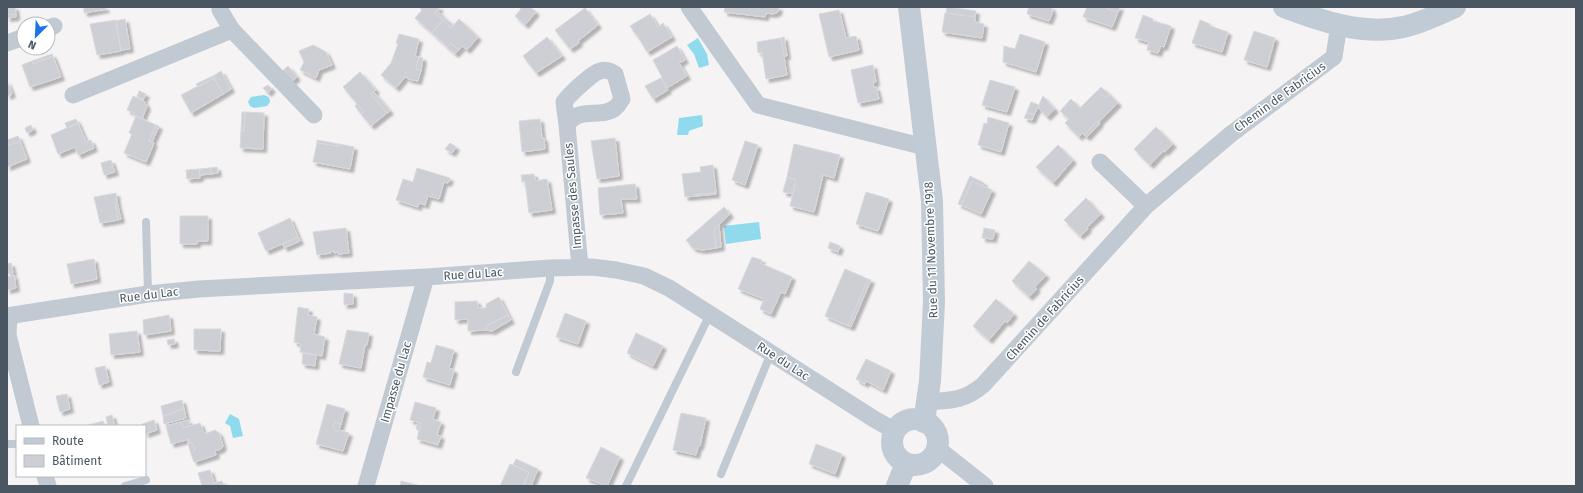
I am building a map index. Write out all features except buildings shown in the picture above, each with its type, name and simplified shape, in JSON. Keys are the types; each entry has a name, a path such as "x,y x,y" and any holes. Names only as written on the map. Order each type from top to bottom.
{"street":[{"path":"220,7 220,10 232,30 314,115"},
{"path":"689,7 758,105 924,147"},
{"name":"Rue du 11 Novembre 1918","path":"909,7 924,147 932,201 934,302 926,412"},
{"path":"1284,7 1339,24 1371,30 1404,27 1455,7"},
{"name":"Chemin de Fabricius","path":"926,412 972,394 983,385 1146,206 1231,134 1334,58 1339,24"},
{"path":"73,95 232,30"},
{"name":"Impasse des Saules","path":"567,126 580,267"},
{"path":"1100,162 1146,206"},
{"name":"Rue du Lac","path":"8,316 148,294 199,289 426,277 550,268 580,267 616,270 644,276 669,288 895,431"},
{"name":"Impasse du Lac","path":"366,486 426,277"},
{"path":"8,316 8,334 31,425"},
{"path":"926,412 931,426 936,433 938,440 937,448 929,461 922,464 906,464 898,458 894,451 892,443 895,431 902,424 909,420 917,420 926,412"},
{"path":"937,448 985,486"},
{"path":"897,486 906,464"}],"lane":[{"path":"146,222 148,294"},
{"path":"516,372 550,281 550,268"},
{"path":"626,486 710,314"},
{"path":"721,474 771,353"},
{"path":"125,486 146,480"}],"water":[{"path":"698,38 707,54 709,65 699,68 694,54 687,45"},
{"path":"264,95 270,99 267,106 254,108 250,106 248,102 251,97"},
{"path":"702,115 703,126 689,131 688,135 677,135 679,118"},
{"path":"759,222 761,239 726,244 724,226"},
{"path":"230,414 239,419 243,436 233,438 230,426 225,423"}]}
